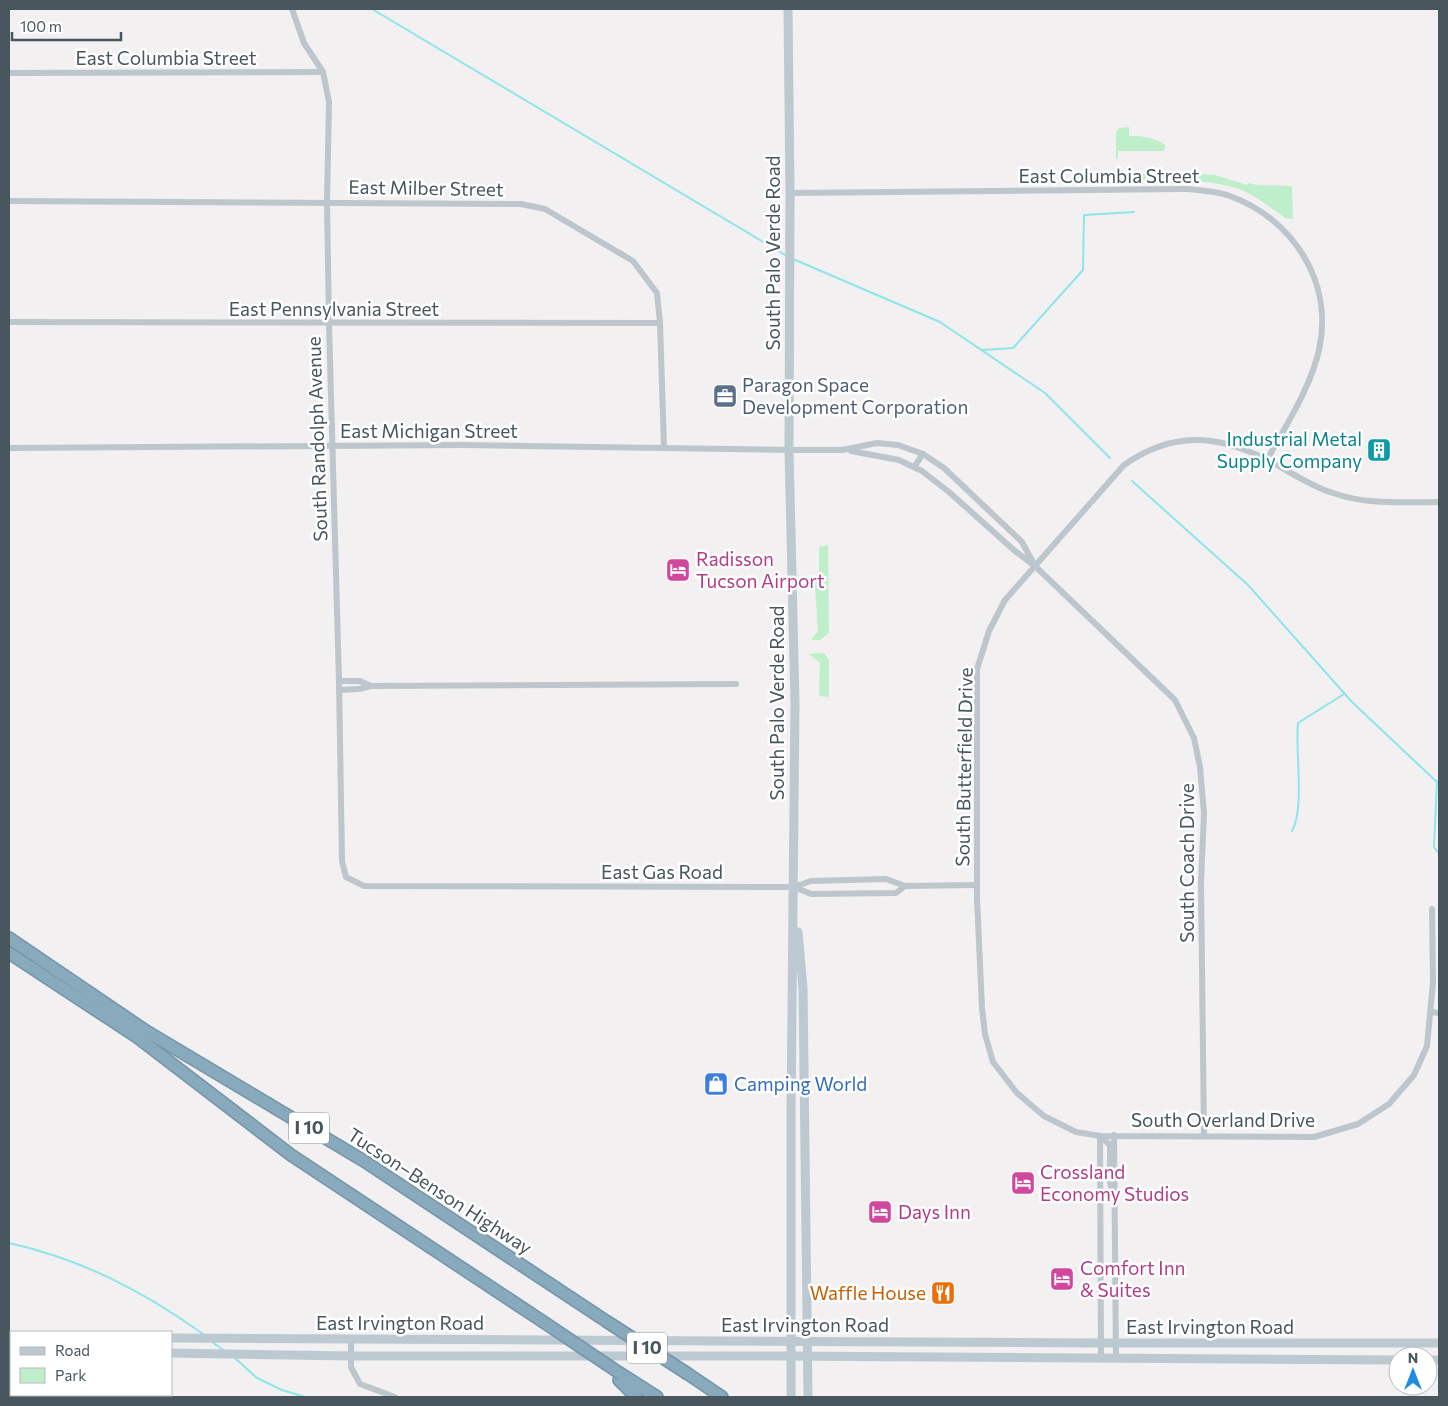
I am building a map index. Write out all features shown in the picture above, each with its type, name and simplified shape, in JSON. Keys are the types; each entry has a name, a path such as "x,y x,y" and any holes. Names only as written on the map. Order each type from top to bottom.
{"highway":[{"name":"Tucson–Benson Highway","path":"9,938 146,1031 364,1161 722,1397"},
{"name":"I 10","path":"9,953 137,1037 291,1155 510,1300 616,1374 657,1397"},
{"path":"616,1374 636,1397"}],"main road":[{"name":"South Palo Verde Road","path":"788,9 790,193 789,450 795,703 791,1397"},
{"name":"South Palo Verde Road","path":"794,887 803,988 808,1397"},
{"path":"793,1027 798,1036 799,1077 805,1102"},
{"name":"East Irvington Road","path":"173,1338 1439,1343"},
{"name":"East Irvington Road","path":"172,1353 351,1356 808,1356 1388,1360"}],"street":[{"name":"South Randolph Avenue","path":"292,9 304,43 323,72 329,102 327,202 329,324 342,861 346,877"},
{"name":"East Columbia Street","path":"9,73 323,72"},
{"name":"East Columbia Street","path":"790,193 1185,189 1228,196 1262,212 1288,234 1306,260 1317,287 1322,316 1320,348 1312,374 1267,460"},
{"name":"East Milber Street","path":"9,201 521,204 545,209 633,261 657,293 660,323 664,448"},
{"name":"East Pennsylvania Street","path":"9,322 329,324 660,323"},
{"name":"South Butterfield Drive","path":"1114,1135 1100,1136 1076,1132 1044,1116 1017,1094 993,1062 985,1034 982,1008 977,885 977,669 989,631 1006,600 1116,473 1133,459 1154,447 1180,441 1207,440 1239,447 1267,460"},
{"name":"South Coach Drive","path":"842,450 877,443 898,445 922,454 944,468 1022,542 1035,566"},
{"name":"East Michigan Street","path":"9,448 332,445 789,450"},
{"name":"South Coach Drive","path":"789,450 842,450 899,460 914,467 949,492 1015,552 1035,566 1175,700 1194,738 1200,766 1204,810 1201,883 1204,1135"},
{"path":"914,467 922,454"},
{"path":"1267,460 1317,487 1348,498 1373,501 1439,502"},
{"path":"339,681 360,681 371,686"},
{"path":"339,690 371,686 736,684"},
{"name":"East Gas Road","path":"346,877 364,886 794,887 811,881 886,879 905,886 977,885"},
{"path":"794,887 811,894 896,893 905,886"},
{"name":"South Overland Drive","path":"1114,1135 1314,1137 1358,1124 1390,1104 1414,1075 1427,1046 1433,982 1432,910"},
{"path":"1431,1012 1439,1013"},
{"path":"1114,1135 1116,1358"},
{"path":"1100,1136 1110,1145 1110,1182 1115,1202"},
{"path":"1100,1136 1101,1358"},
{"path":"351,1339 351,1367 360,1384 395,1397"}],"green space":[{"path":"1129,127 1129,136 1157,140 1165,145 1164,151 1118,151 1118,159 1116,159 1116,132 1119,128"},
{"path":"1179,173 1215,175 1247,185 1248,183 1292,186 1293,219 1285,218 1263,202 1239,189 1225,185 1180,180 1120,180 1120,174"},
{"path":"828,545 829,633 820,640 811,640 818,631 815,585 819,571 819,547"},
{"path":"824,653 829,660 829,697 819,696 820,663 809,654"}],"waterway":[{"path":"372,9 787,256"},
{"path":"983,350 1013,348 1083,270 1084,215 1134,212"},
{"path":"793,259 940,322 1045,393 1110,458"},
{"path":"1132,481 1248,585 1352,702 1439,784"},
{"path":"1292,831 1296,821 1299,794 1298,723 1344,694"},
{"path":"1437,781 1434,847 1439,854"},
{"path":"9,1243 61,1258 110,1278 158,1304 203,1334"},
{"path":"212,1342 225,1351"},
{"path":"235,1358 257,1378 282,1390 305,1397"}],"place":[{"name":"Paragon Space Development Corporation","path":"725,396"},
{"name":"Industrial Metal Supply Company","path":"1379,450"},
{"name":"Radisson Tucson Airport","path":"678,570"},
{"name":"Camping World","path":"716,1084"},
{"name":"Crossland Economy Studios","path":"1023,1183"},
{"name":"Days Inn","path":"880,1212"},
{"name":"Comfort Inn & Suites","path":"1062,1279"},
{"name":"Waffle House","path":"943,1293"}]}
